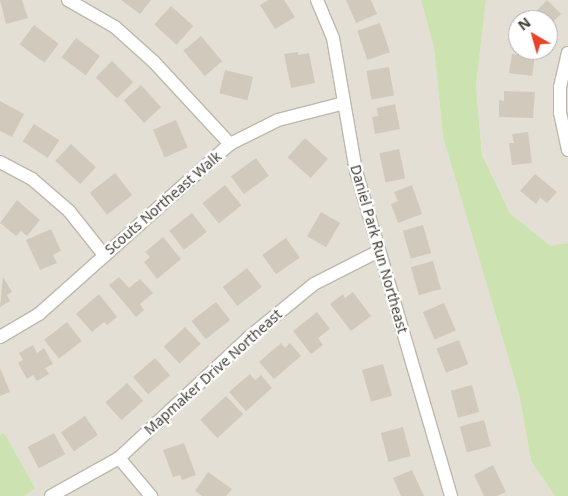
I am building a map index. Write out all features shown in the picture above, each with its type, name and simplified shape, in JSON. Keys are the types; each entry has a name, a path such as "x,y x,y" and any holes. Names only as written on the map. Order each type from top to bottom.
{"street":[{"path":"68,0 116,27 154,62 230,144"},
{"name":"Daniel Park Run Northeast","path":"317,0 333,38 356,171 451,496"},
{"path":"568,53 560,87 560,113 568,150"},
{"name":"Scouts Northeast Walk","path":"0,337 39,314 230,144 278,120 344,103"},
{"path":"0,162 32,179 69,211 104,255"},
{"name":"Mapmaker Drive Northeast","path":"51,496 119,458 248,338 314,284 379,251"},
{"path":"119,458 151,496"}],"shaded area":[{"path":"0,0 421,0 434,48 443,137 519,394 531,461 555,496 0,496"},
{"path":"486,0 568,0 568,243 550,247 510,213 482,153 476,86"}],"green space":[{"path":"421,0 486,0 476,86 482,154 510,213 550,246 568,243 568,496 555,496 531,461 519,394 443,137 434,48"},
{"path":"4,433 35,488 24,496 0,496 0,435"}],"building":[{"path":"0,0 22,0 28,18 6,24"},
{"path":"121,0 151,0 140,14"},
{"path":"268,0 284,0 295,17 275,29 260,5"},
{"path":"346,0 371,0 377,14 356,23"},
{"path":"547,0 557,10 538,10"},
{"path":"171,6 193,26 177,45 154,25"},
{"path":"380,23 390,52 367,60 357,31"},
{"path":"34,25 59,44 44,63 20,44"},
{"path":"201,36 222,61 205,76 183,51"},
{"path":"76,38 100,56 86,75 62,57"},
{"path":"298,52 298,55 309,53 315,83 291,88 284,54"},
{"path":"511,60 534,60 532,76 509,73"},
{"path":"112,61 133,82 117,98 96,77"},
{"path":"389,67 394,96 371,100 366,71"},
{"path":"225,70 253,77 247,100 219,93"},
{"path":"141,85 161,107 144,123 124,100"},
{"path":"504,91 535,92 533,118 499,117 499,100 504,101"},
{"path":"0,101 24,114 12,137 0,131"},
{"path":"395,104 400,129 375,134 372,117 378,116 377,108"},
{"path":"176,120 188,148 165,157 153,130"},
{"path":"34,124 59,140 48,158 23,142"},
{"path":"528,132 532,163 512,165 509,143 514,143 512,134"},
{"path":"305,138 328,159 311,178 288,157"},
{"path":"71,144 96,167 80,184 55,161"},
{"path":"399,149 405,178 386,183 379,153"},
{"path":"256,158 269,176 244,194 231,176"},
{"path":"115,173 132,195 107,215 90,193"},
{"path":"535,174 557,192 547,203 540,198 536,204 520,191"},
{"path":"225,185 241,205 219,223 202,203"},
{"path":"412,185 422,214 398,223 391,204 398,201 394,192"},
{"path":"17,200 40,220 27,236 21,231 16,236 0,223"},
{"path":"321,212 340,223 326,247 307,236"},
{"path":"192,213 207,232 184,250 169,231"},
{"path":"423,225 431,253 411,259 403,231"},
{"path":"51,229 61,251 53,255 57,263 40,270 26,240"},
{"path":"163,237 181,259 157,279 144,262 150,257 145,252"},
{"path":"286,238 300,258 276,274 262,255"},
{"path":"433,261 441,289 419,295 411,267"},
{"path":"247,268 262,287 237,306 223,287"},
{"path":"3,277 12,292 7,295 10,301 0,307"},
{"path":"119,277 129,288 140,279 153,293 140,304 144,310 136,317 109,285"},
{"path":"353,292 371,316 351,331 330,304 343,294 345,298"},
{"path":"99,294 117,317 107,325 104,322 92,332 76,314"},
{"path":"216,302 230,320 206,339 192,321"},
{"path":"444,303 456,331 435,340 423,312"},
{"path":"317,312 330,329 318,338 323,345 311,354 293,331"},
{"path":"67,322 82,341 59,359 44,340"},
{"path":"185,327 201,344 179,364 164,347"},
{"path":"459,340 468,364 446,373 437,349"},
{"path":"281,343 285,348 290,343 301,356 274,379 259,362"},
{"path":"33,345 37,353 44,348 53,364 45,368 49,374 37,381 33,375 27,379 18,363 23,360 19,353"},
{"path":"155,358 170,375 148,394 133,377"},
{"path":"383,364 392,396 371,402 362,370"},
{"path":"0,368 10,392 0,396"},
{"path":"250,374 255,380 261,375 272,388 246,411 229,392"},
{"path":"127,383 143,401 122,420 105,402"},
{"path":"472,385 479,412 458,418 451,391"},
{"path":"226,396 243,414 217,438 200,420"},
{"path":"85,416 98,435 74,451 61,432"},
{"path":"484,420 491,446 467,453 460,426"},
{"path":"403,427 411,456 389,462 381,433"},
{"path":"54,433 65,454 39,468 28,447"},
{"path":"184,443 196,475 182,480 180,475 173,477 163,450"},
{"path":"493,465 506,492 497,496 484,496 474,475"},
{"path":"412,470 424,496 401,496 393,478"},
{"path":"208,472 232,489 226,496 202,496 195,491"}]}
